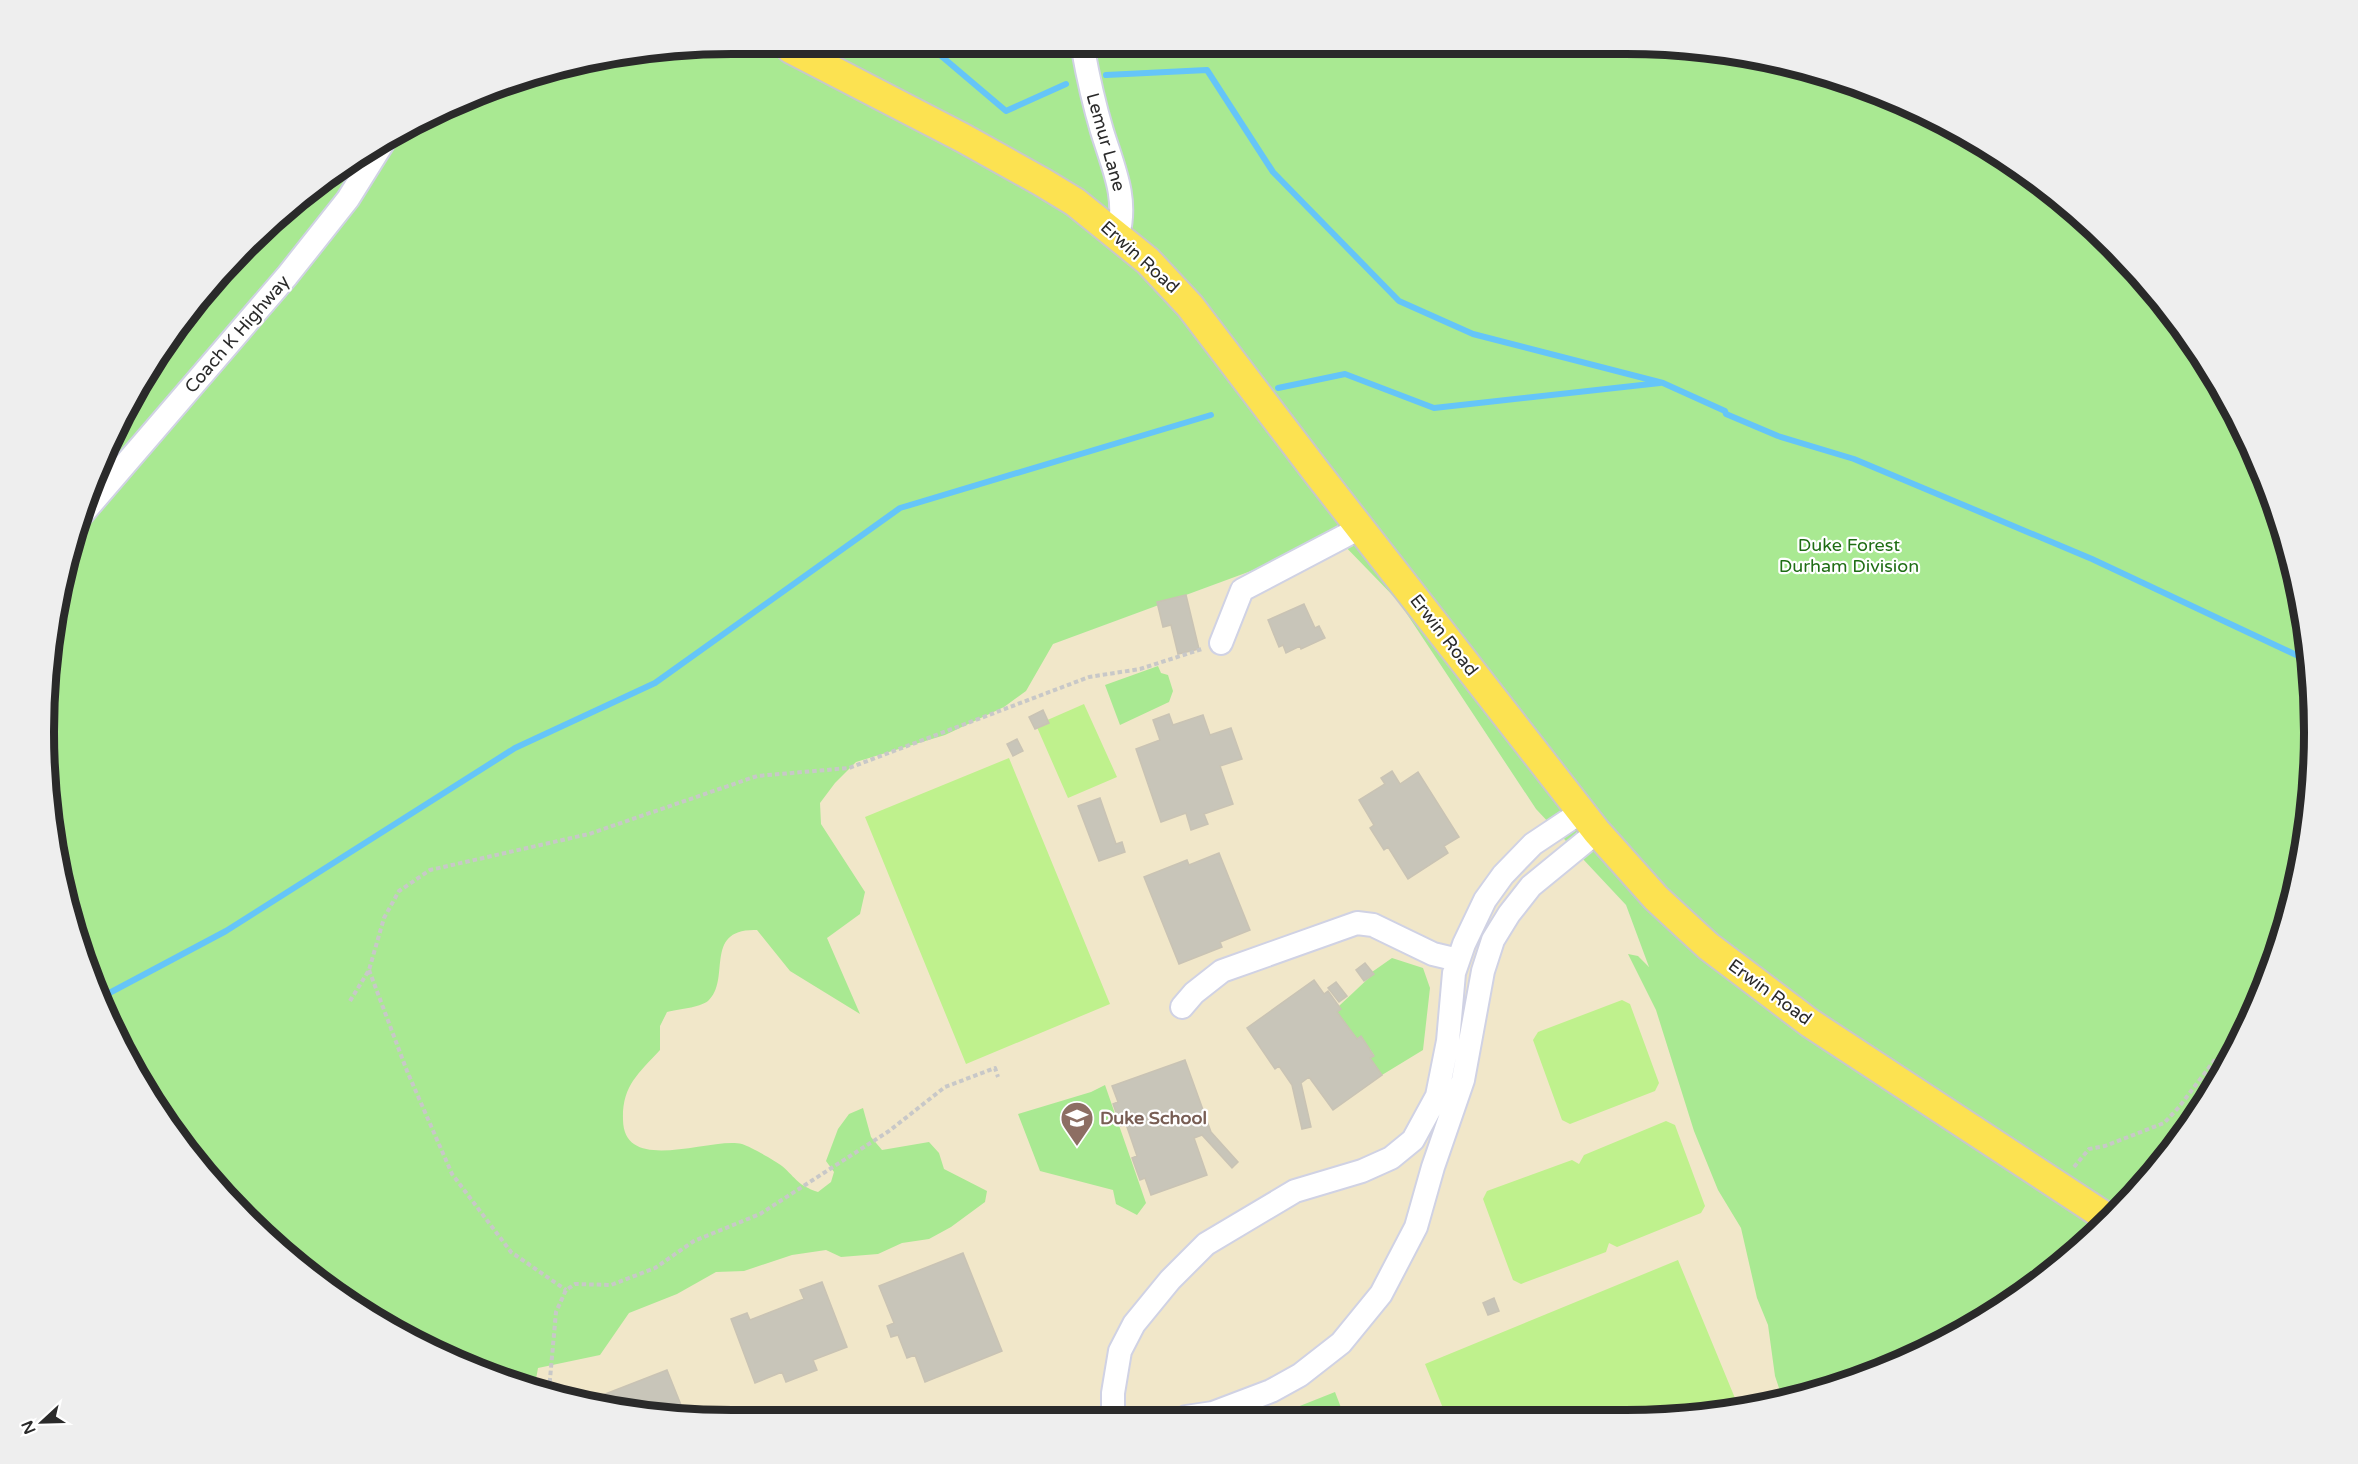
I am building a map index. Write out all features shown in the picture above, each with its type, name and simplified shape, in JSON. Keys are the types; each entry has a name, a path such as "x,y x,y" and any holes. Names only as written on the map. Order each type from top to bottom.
{"main road":[{"name":"Erwin Road","path":"799,54 963,138 1042,182 1075,202 1118,235 1162,274 1190,306 1360,528 1627,868 1682,923 1760,987 1810,1023 2102,1214"}],"street":[{"name":"Lemur Lane","path":"1084,54 1093,99 1121,188 1123,219 1118,235"},
{"name":"Coach K Highway","path":"96,498 287,276 348,199 375,156"},
{"path":"1221,643 1242,590 1360,528"},
{"path":"1433,1167 1437,1096 1448,1041 1454,973 1485,900 1503,875 1533,844 1589,822"},
{"path":"1222,1410 1271,1391 1300,1375 1341,1343 1382,1294 1416,1227 1433,1167 1463,1080 1483,971 1493,940 1509,914 1589,822"},
{"path":"1182,1007 1194,993 1222,971 1358,923 1373,925 1434,954 1458,960"},
{"path":"1113,1410 1113,1393 1120,1351 1134,1324 1170,1280 1206,1244 1295,1191 1362,1171 1391,1158 1413,1140 1437,1096"}],"path":[{"path":"350,1001 369,970 384,918 399,891 430,870 589,834 757,776 849,768 1089,677 1140,669 1221,643"},
{"path":"369,970 407,1071 452,1174 511,1252 566,1290"},
{"path":"2059,1187 2089,1149 2105,1146 2164,1123 2217,1057"},
{"path":"549,1385 556,1312 566,1290 575,1284 610,1285 655,1268 694,1241 760,1214 889,1131 945,1087 995,1068 998,1077"}],"shaded area":[{"name":"Duke School","path":"1338,539 1399,602 1536,809 1626,905 1806,1386 1714,1404 1670,1409 1626,1410 732,1410 688,1409 644,1404 600,1397 535,1380 338,906"}],"green space":[{"name":"Duke Forest Durham Division","path":"1626,54 1670,55 1714,60 1758,67 1844,90 1926,124 2003,168 2073,222 2136,285 2190,355 2213,393 2234,432 2268,514 2291,600 2298,644 2303,688 2303,776 2291,864 2281,907 2268,950 2234,1032 2190,1109 2164,1145 2136,1179 2073,1242 2003,1296 1965,1319 1885,1358 1844,1374 1780,1392 1775,1376 1768,1325 1757,1298 1741,1228 1718,1190 1694,1131 1656,1010 1628,954 1638,956 1649,967 1626,905 1536,809 1399,602 1338,539 1053,644 1026,691 1004,707 945,735 856,762 835,783 820,803 821,824 865,892 860,914 827,938 860,1014 790,971 757,930 740,932 730,937 724,946 715,992 708,1001 694,1007 667,1012 660,1026 660,1050 633,1081 625,1098 623,1120 627,1137 638,1146 653,1150 672,1150 728,1143 742,1144 774,1160 801,1184 818,1192 831,1182 834,1172 826,1161 838,1129 849,1114 863,1108 871,1137 882,1150 929,1142 939,1153 944,1169 987,1191 985,1202 951,1227 929,1239 902,1243 878,1254 841,1257 826,1250 792,1255 744,1271 716,1272 677,1294 629,1313 600,1355 538,1368 537,1381 514,1374 432,1340 355,1296 285,1242 222,1179 168,1109 124,1032 90,950 77,907 60,820 55,776 55,688 67,600 90,514 124,432 168,355 222,285 285,222 319,194 355,168 393,145 432,124 514,90 600,67 688,55"},
{"path":"1158,666 1161,673 1168,675 1173,691 1169,702 1120,725 1105,685"},
{"path":"1084,704 1117,777 1068,798 1036,725"},
{"path":"1009,758 1110,1004 966,1064 865,817"},
{"path":"1392,958 1423,968 1430,988 1423,1050 1382,1075 1370,1058 1374,1055 1361,1037 1357,1039 1337,1012 1341,1009 1339,1006 1373,974 1372,972"},
{"path":"1622,1000 1630,1004 1659,1083 1655,1091 1570,1124 1562,1120 1533,1040 1538,1032"},
{"path":"1105,1085 1146,1203 1137,1215 1116,1204 1113,1190 1040,1171 1018,1114 1091,1092"},
{"path":"1666,1121 1675,1125 1705,1206 1701,1213 1617,1247 1609,1243 1606,1252 1521,1284 1513,1280 1483,1199 1487,1191 1572,1160 1579,1164 1584,1155"},
{"path":"1678,1260 1736,1401 1670,1409 1444,1410 1425,1364"},
{"path":"1335,1392 1342,1410 1290,1410"}],"building":[{"path":"1186,595 1199,649 1178,654 1171,625 1163,627 1157,602"},
{"path":"1304,604 1315,628 1319,626 1325,638 1286,653 1283,645 1279,647 1268,620"},
{"path":"1043,710 1049,723 1035,729 1029,717"},
{"path":"1169,714 1173,725 1203,715 1210,735 1231,728 1242,759 1220,766 1233,804 1204,814 1208,824 1191,830 1186,813 1161,822 1136,749 1160,740 1153,720"},
{"path":"1017,739 1023,751 1013,756 1007,744"},
{"path":"1392,771 1400,784 1418,772 1459,837 1444,846 1448,853 1408,879 1388,847 1384,850 1370,828 1374,825 1359,800 1385,784 1381,778"},
{"path":"1100,798 1116,844 1122,842 1125,852 1099,861 1078,806"},
{"path":"1219,853 1250,930 1220,942 1222,947 1179,964 1144,877 1187,860 1189,865"},
{"path":"1365,963 1374,974 1364,981 1356,970"},
{"path":"1314,980 1324,994 1328,991 1341,1009 1337,1012 1357,1039 1361,1036 1374,1056 1370,1058 1382,1075 1333,1110 1309,1077 1301,1083 1311,1127 1302,1129 1292,1085 1279,1066 1275,1069 1247,1028"},
{"path":"1336,982 1347,996 1339,1002 1328,988"},
{"path":"1185,1060 1211,1132 1238,1162 1232,1168 1202,1135 1194,1138 1207,1175 1151,1195 1145,1178 1140,1180 1132,1158 1137,1156 1126,1124 1121,1126 1113,1104 1118,1102 1112,1086"},
{"path":"963,1253 1002,1351 925,1382 915,1355 907,1358 898,1335 891,1337 887,1326 894,1323 879,1286"},
{"path":"822,1282 847,1347 813,1360 817,1370 786,1382 782,1372 755,1383 731,1319 747,1313 750,1320 804,1299 800,1290"},
{"path":"1494,1298 1499,1311 1488,1315 1483,1303"},
{"path":"667,1370 682,1408 644,1404 599,1397"}],"waterway":[{"path":"939,54 1006,111 1066,84"},
{"path":"1106,75 1207,70 1273,172 1399,301 1473,334 1663,383 1778,436 1854,459 2092,559 2299,656"},
{"path":"1278,388 1345,374 1434,408 1660,383"},
{"path":"107,994 226,931 515,748 655,683 900,508 1211,415"}],"place":[{"name":"Duke School","path":"1077,1147"}]}
